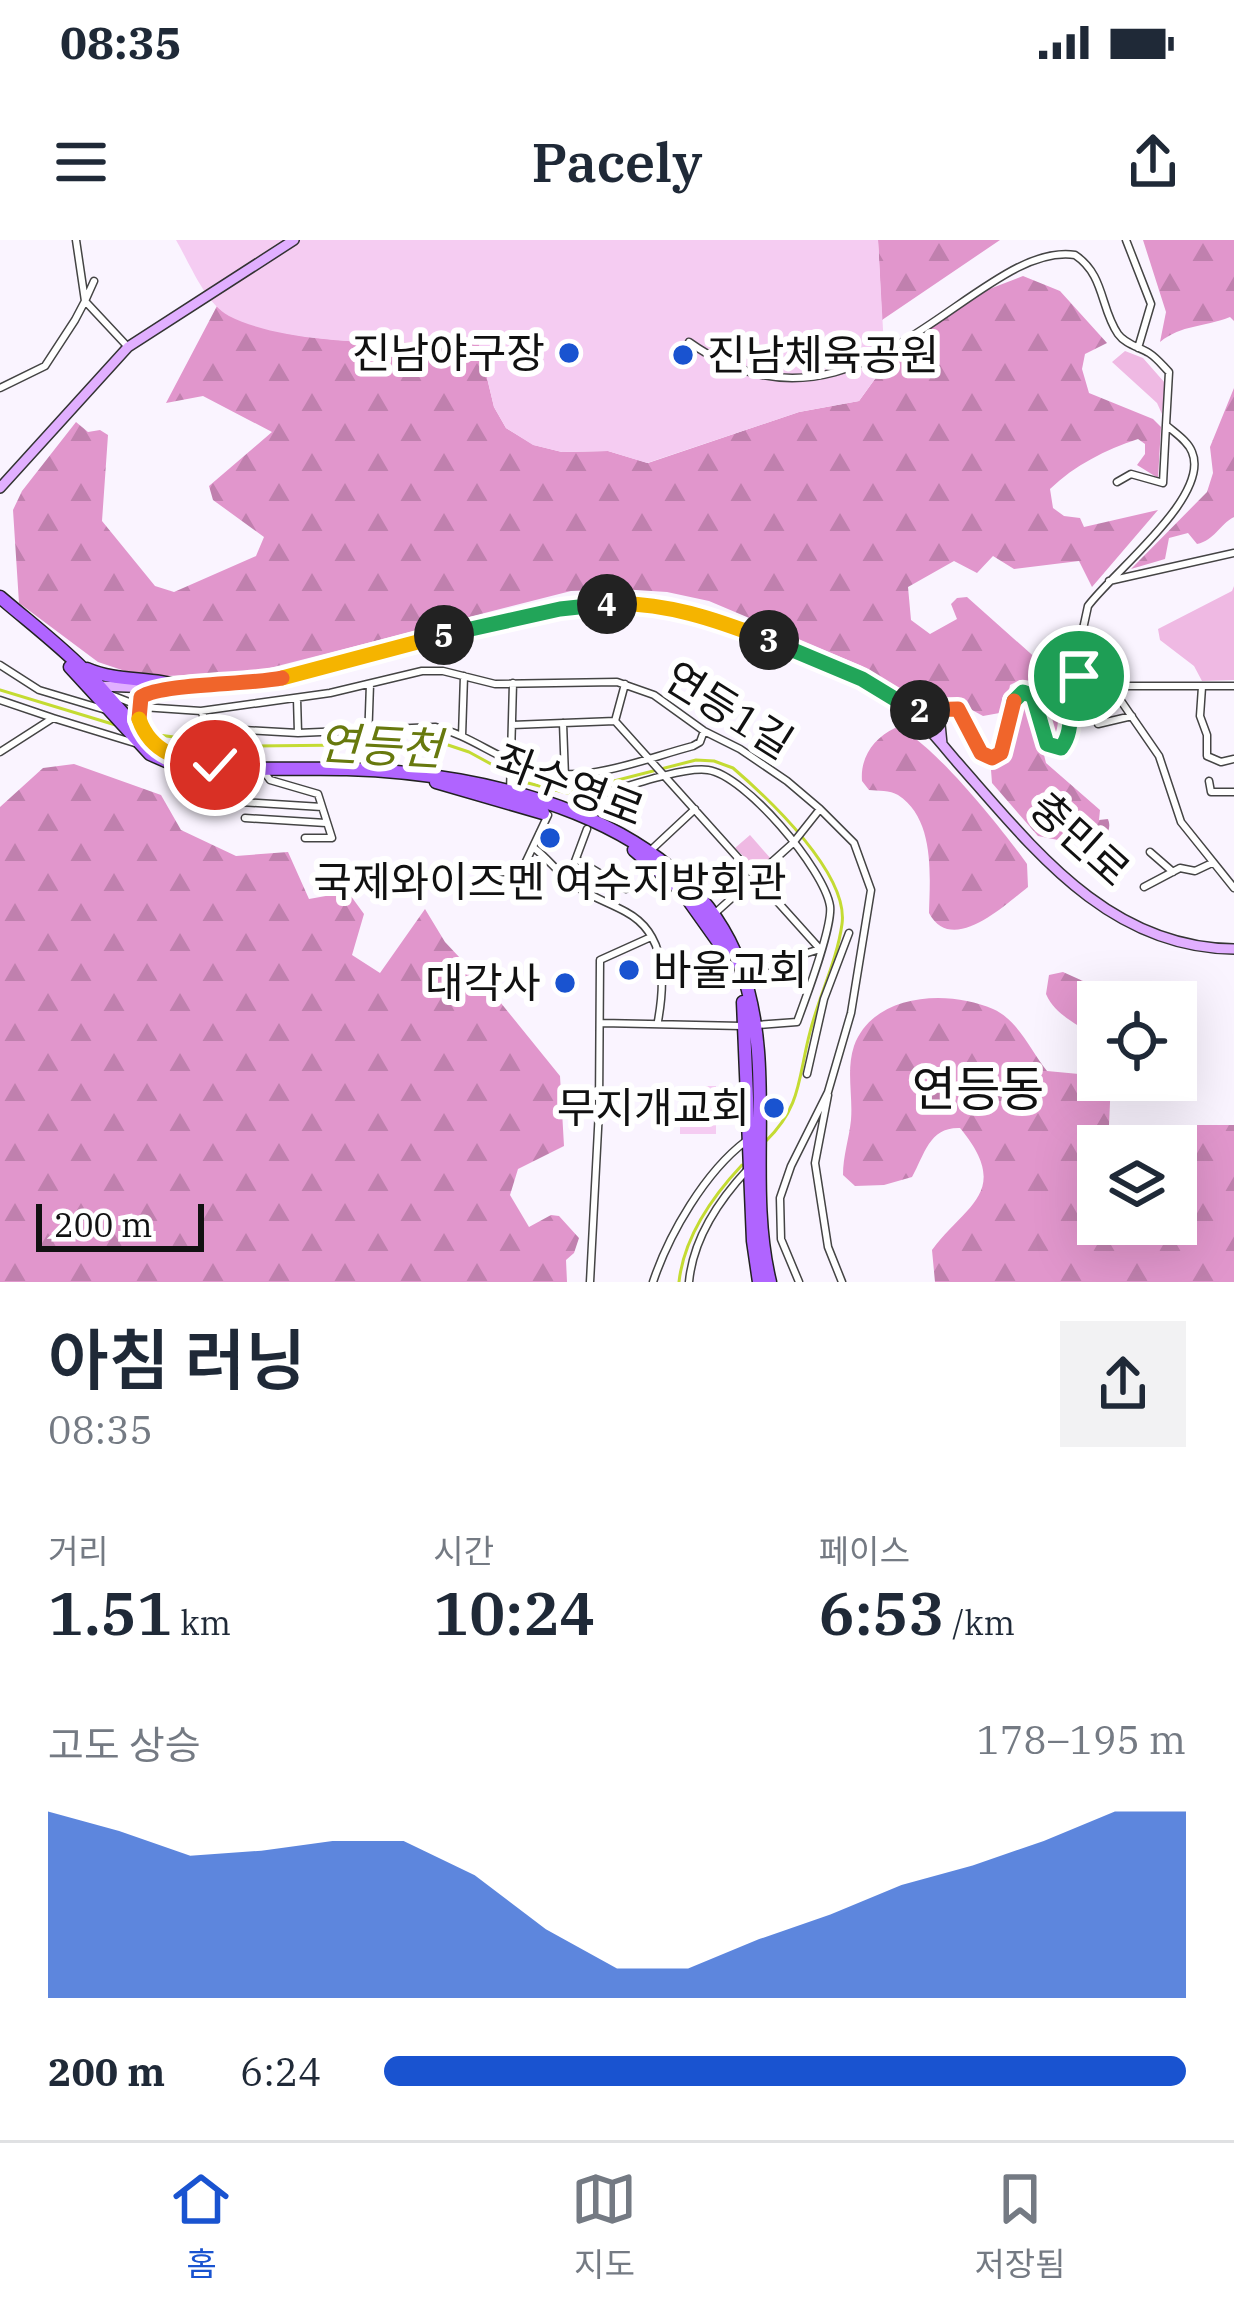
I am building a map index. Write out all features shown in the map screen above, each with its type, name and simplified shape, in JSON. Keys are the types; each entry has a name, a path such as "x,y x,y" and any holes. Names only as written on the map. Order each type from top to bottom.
{"main road":[{"path":"0,597 80,665 117,715 147,740"},
{"path":"0,608 98,690"},
{"path":"80,665 124,681 184,688"},
{"path":"147,740 138,710 141,697 158,688"},
{"name":"좌수영로","path":"147,740 173,757 199,763 437,774 510,791 650,851 688,884 713,915 743,974 756,1163"},
{"name":"좌수영로","path":"147,740 161,761 182,767 265,773 368,768 457,787 548,815 572,817 643,856 695,907 730,961 750,1026"},
{"path":"756,1163 759,1282"},
{"path":"759,1254 770,1282"}],"street":[{"path":"76,240 85,301 128,347"},
{"path":"0,488 128,347 294,240"},
{"path":"1126,240 1151,304 1138,348"},
{"path":"1060,247 1088,266 1099,281 1117,333 1168,372 1163,483 1131,474 1117,482"},
{"path":"0,388 45,366 94,281"},
{"path":"689,342 724,362 789,373 835,364 859,353"},
{"path":"1166,425 1191,448 1195,468 1190,490 1090,603 1083,620 1084,638 1096,666 1163,765 1181,822 1234,888"},
{"path":"1109,581 1234,553"},
{"name":"충민로","path":"98,690 276,679 540,613 626,603 689,613 728,624 862,679 908,707 1050,866 1108,912 1163,939 1234,949"},
{"path":"0,664 39,690 117,715"},
{"path":"908,707 928,712 959,710 981,753 994,758 1001,753 1015,699 1028,693 1034,698 1047,744 1059,749 1067,740 1074,684 1096,666"},
{"name":"연등1길","path":"98,690 138,710 202,711 298,698 422,671 488,683 626,683 655,695 704,731 740,749 820,809 854,843 871,890 851,1013 828,1092 780,1198 781,1239 799,1282"},
{"path":"462,736 464,676"},
{"path":"510,791 513,683"},
{"path":"615,721 626,683"},
{"path":"368,768 370,684"},
{"path":"1112,686 1234,686"},
{"path":"1202,686 1200,716 1208,736 1207,756 1234,760"},
{"path":"298,698 298,733"},
{"path":"0,700 147,740"},
{"path":"923,724 945,709"},
{"path":"942,745 940,724 945,709"},
{"path":"202,711 209,728 298,733 425,726 565,777 696,745 704,731"},
{"path":"1098,724 1132,716"},
{"path":"0,752 53,718"},
{"path":"512,725 615,721 820,949"},
{"path":"562,723 565,777"},
{"path":"572,817 579,801 700,769 724,775 793,843 814,870 830,906 797,1022 750,1026 602,1023"},
{"path":"265,773 270,780 316,793 332,838 304,838"},
{"path":"1209,782 1211,792 1234,792"},
{"path":"191,799 322,807"},
{"path":"650,851 695,808"},
{"path":"713,915 793,843 820,809"},
{"path":"464,900 470,883 479,877 521,871 548,815"},
{"path":"245,818 327,823"},
{"path":"568,880 587,829"},
{"path":"534,848 568,880 629,913 651,937 664,982 658,1021"},
{"path":"1150,852 1173,872"},
{"path":"576,859 626,889"},
{"path":"1144,887 1182,868 1196,872 1211,863"},
{"path":"807,1074 824,999 849,933"},
{"path":"590,1282 601,958 651,937"},
{"path":"743,974 820,949"},
{"path":"828,1092 814,1163 829,1247 842,1282"},
{"path":"653,1282 666,1250 701,1193 734,1150 755,1135"},
{"path":"689,1282 708,1225 756,1163"}],"green space":[{"path":"878,240 1000,240 882,320"},
{"path":"1143,240 1234,240 1234,321 1230,317 1185,329 1160,342 1166,312"},
{"path":"1023,276 1060,291 1107,343 1085,354 1082,369 1089,393 1153,419 1161,427 1158,478 1137,465 1145,454 1145,444 1138,439 1091,459 1060,480 1050,489 1053,508 1064,516 1080,518 1084,527 1158,510 1092,587 1079,561 1014,569 993,556 977,573 954,561 908,587 911,620 930,634 957,619 951,604 967,597 1067,686 1065,724 1058,740 1033,681 1010,685 1005,712 983,716 954,700 926,705 862,666 709,601 667,592 571,591 258,671 168,676 128,672 98,662 19,603 13,510 22,491 76,422 88,432 100,430 108,435 102,521 155,586 174,592 256,556 264,537 213,500 209,486 272,432 203,396 166,403 217,306 241,320 305,336 380,342 478,340 494,407 506,428 534,445 562,452 608,451 648,463 799,412 859,401 885,365 966,298"},
{"path":"1234,388 1234,517 1197,544 1188,533 1169,538 1165,559 1131,569 1207,492 1213,473 1210,447"},
{"path":"1021,700 1031,703 1046,763 1100,810 1099,820 1108,819 1108,832 1099,840 1091,844 1075,837 1068,842 1038,836 992,783 991,770 1005,758"},
{"path":"895,728 909,734 945,766 1027,864 1028,887 978,923 951,930 929,913 928,849 919,818 895,793 869,790 862,781 870,749"},
{"path":"74,764 161,795 181,830 236,856 288,852 309,899 348,892 364,914 352,955 380,973 425,909 445,942 560,1076 564,1146 518,1169 510,1195 529,1227 551,1215 559,1216 579,1238 566,1260 567,1282 0,1282 0,807 43,768"},
{"path":"1063,972 1083,981 1077,981 1077,1026 1053,1006 1046,994 1049,975"},
{"path":"934,998 993,1009 1010,1021 1047,1071 1077,1074 1077,1101 1110,1101 1109,1125 1077,1125 1077,1245 1197,1245 1197,1125 1234,1125 1234,1282 935,1282 932,1250 969,1208 983,1183 983,1168 960,1128 935,1137 912,1177 855,1186 843,1175 854,1046 877,1015 894,1006"}],"shaded area":[{"name":"진남체육공원","path":"176,240 878,240 885,365 859,401 799,412 647,463 608,451 562,452 533,445 506,428 494,407 478,340 351,341 254,326 229,316 212,302"},
{"path":"1125,351 1143,358 1165,383 1162,414 1157,403 1112,362"},
{"path":"1234,586 1234,680 1202,681 1194,666 1160,640 1158,629"},
{"path":"750,835 772,860 759,871 735,848"},
{"path":"684,1086 716,1086 716,1134 680,1134"}],"waterway":[{"name":"연등천","path":"0,690 119,726"},
{"name":"연등천","path":"151,734 242,746 445,744 524,782 567,793 696,760 733,768 804,839 841,904 840,938 797,1090 786,1116 766,1141"},
{"name":"연등천","path":"679,1282 701,1218 742,1165"}],"place":[{"name":"진남야구장","path":"569,353"},
{"name":"진남체육공원","path":"683,355"},
{"name":"국제와이즈멘 여수지방회관","path":"550,838"},
{"name":"바울교회","path":"629,970"},
{"name":"대각사","path":"565,983"},
{"name":"무지개교회","path":"774,1108"}],"district":[{"name":"연등동","path":"978,1089"}],"route":[{"path":"215,765 180,759 156,745 140,720 141,697 158,688 205,688 289,676 468,629 581,606 626,603 704,616 799,651 872,684 908,707 933,712 955,707 981,753 990,758 1001,753 1014,701 1025,692 1034,697 1047,744 1063,748 1072,688 1079,676"}]}
